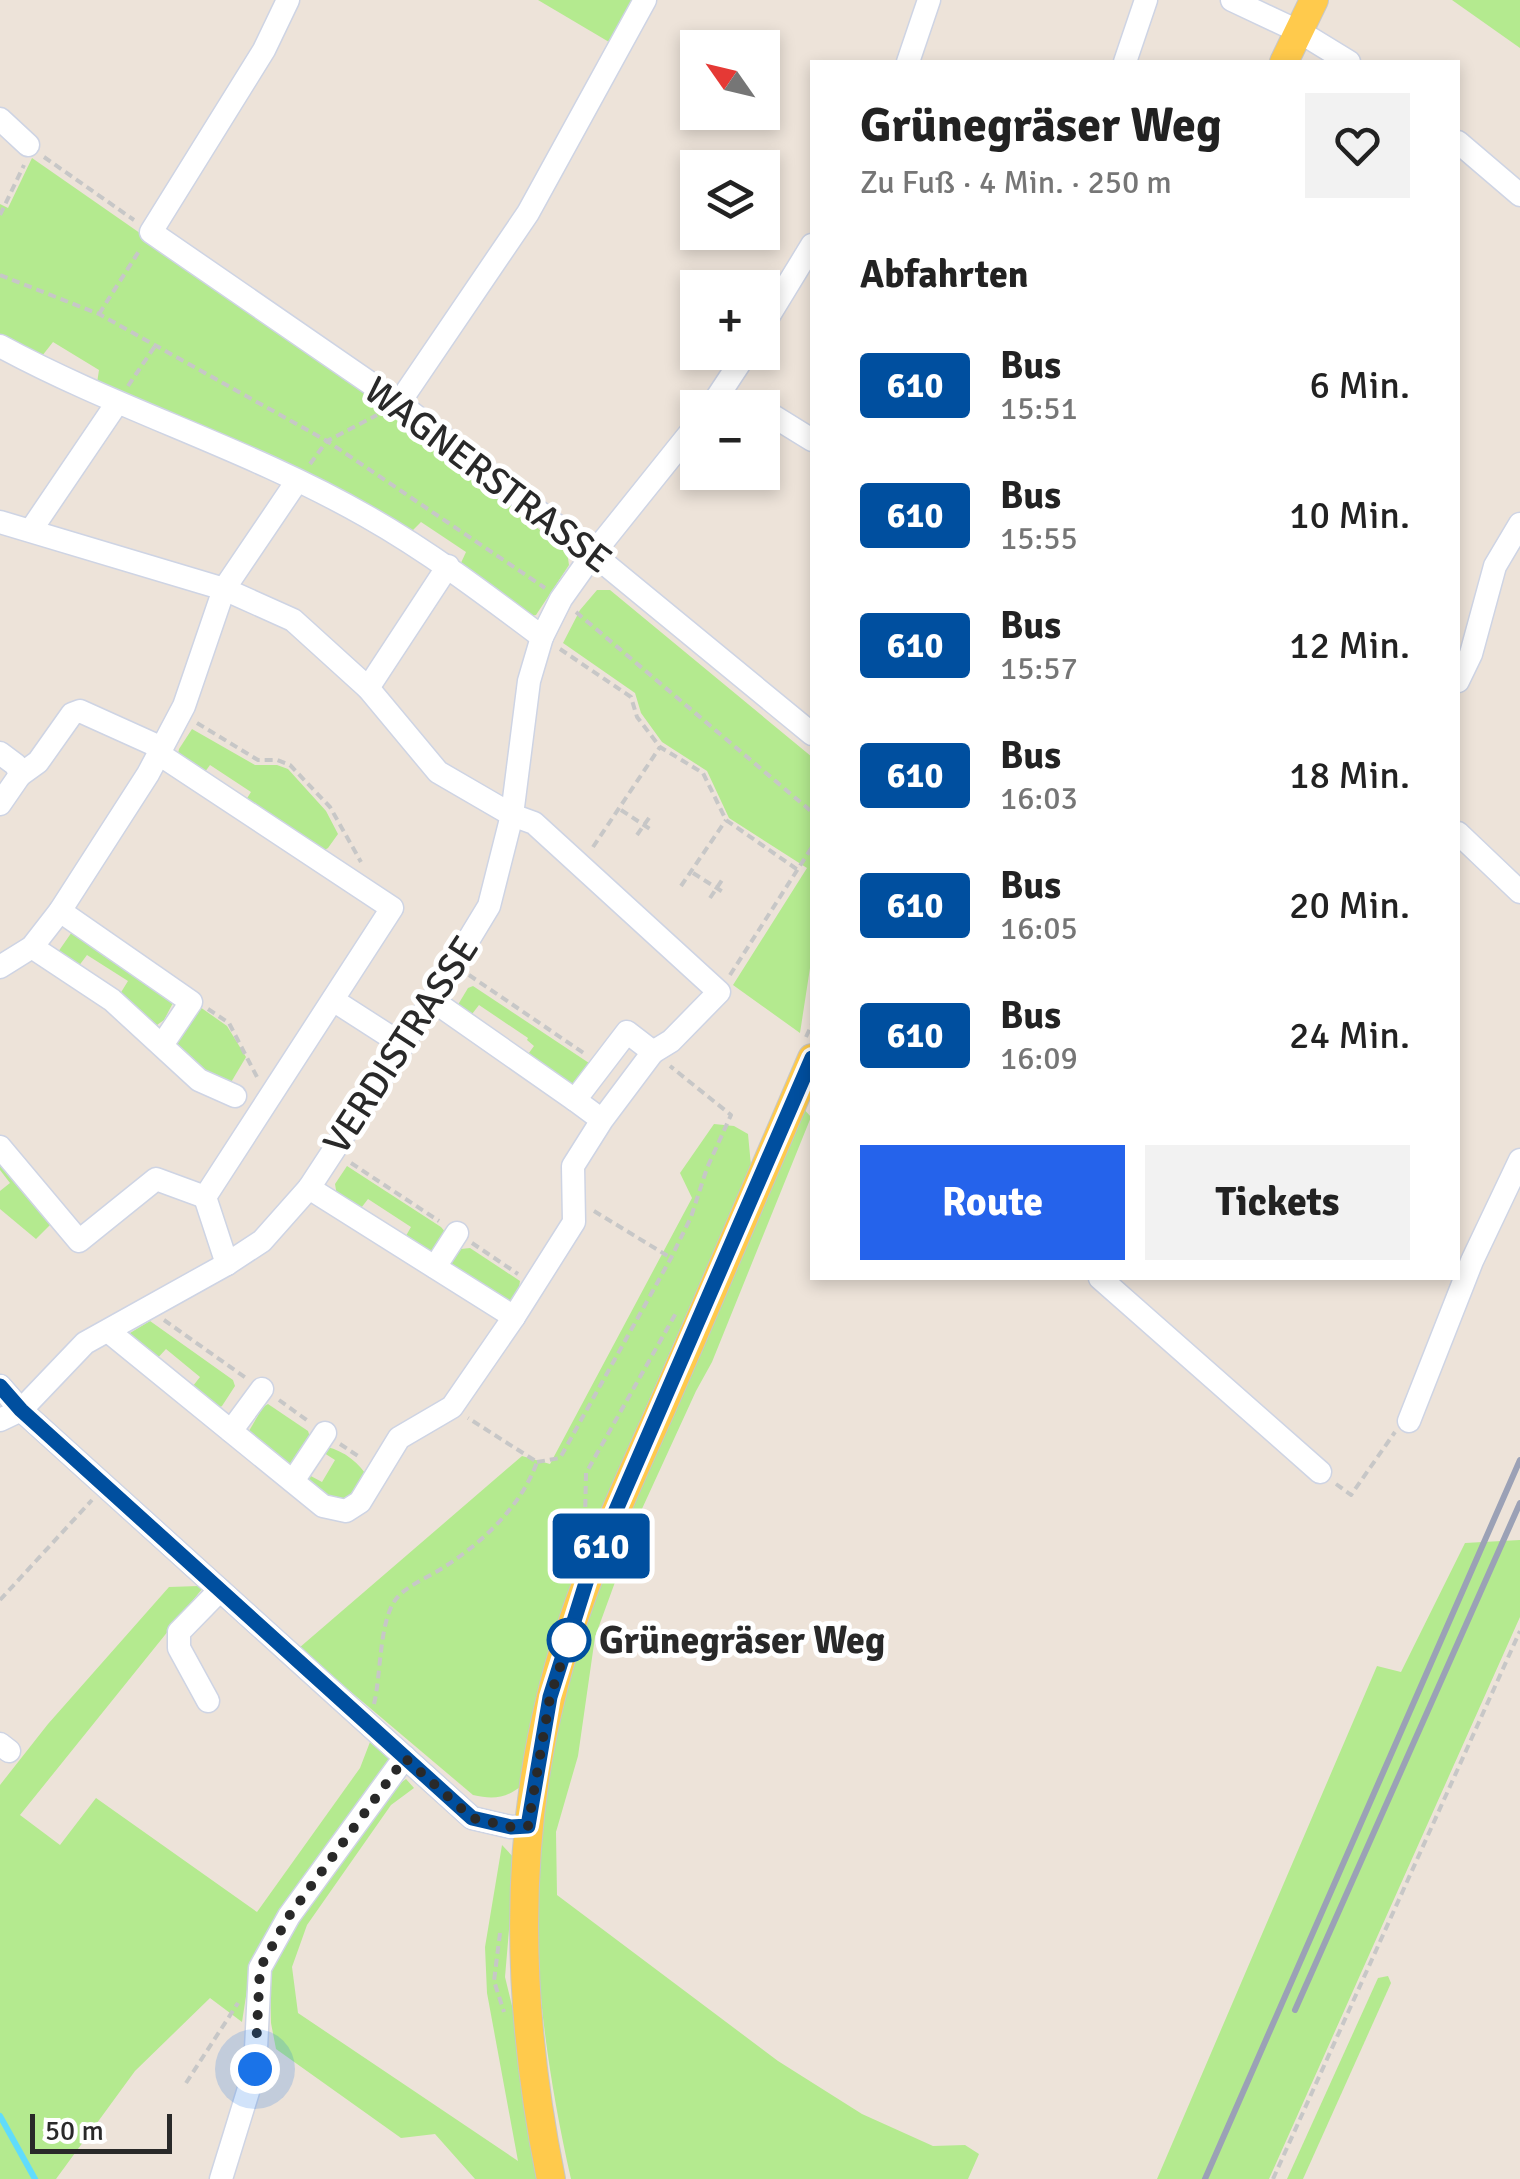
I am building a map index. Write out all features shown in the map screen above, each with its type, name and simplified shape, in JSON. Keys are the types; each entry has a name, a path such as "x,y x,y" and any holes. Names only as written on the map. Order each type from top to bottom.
{"main road":[{"path":"1285,60 1314,0"},
{"path":"551,2179 531,2066 524,1942 528,1826 550,1697 590,1570 810,1063"}],"street":[{"path":"152,232 264,50 288,0"},
{"path":"399,404 528,213 645,0"},
{"path":"909,60 929,0"},
{"path":"1126,60 1146,0"},
{"path":"1232,0 1300,32 1346,60"},
{"path":"0,119 28,145"},
{"path":"1460,144 1520,195"},
{"name":"WAGNERSTRASSE","path":"152,232 399,404 594,554 810,732"},
{"path":"780,298 810,249"},
{"path":"0,346 365,515 448,566 542,637"},
{"path":"724,390 736,370"},
{"path":"727,386 733,390"},
{"path":"31,530 117,403"},
{"path":"780,420 810,439"},
{"name":"VERDISTRASSE","path":"10,1415 85,1343 262,1241 309,1188 489,906 512,815 529,680 542,637 561,599 680,445"},
{"path":"0,967 32,946 60,911 161,751 180,713 224,589 297,481"},
{"path":"0,522 224,589 293,620 368,688 438,772 512,815 534,823 719,992 671,1042 653,1052 602,1120 573,1166 574,1222 452,1407 399,1438 360,1502 346,1510 324,1506 108,1331"},
{"path":"1460,677 1471,654 1495,566 1520,524"},
{"path":"368,688 448,566"},
{"path":"0,804 20,775 38,762 72,714 80,711 161,751 392,908 205,1197"},
{"path":"0,753 16,765 20,775"},
{"path":"1460,835 1520,892"},
{"path":"60,911 190,1002 162,1045"},
{"path":"32,946 112,1000 199,1080 235,1096"},
{"path":"333,1000 402,1045"},
{"path":"432,1000 602,1120"},
{"path":"575,1100 627,1032 653,1052"},
{"path":"0,1147 80,1241 156,1179 205,1197"},
{"path":"1465,1254 1520,1160"},
{"path":"309,1188 514,1317"},
{"path":"205,1197 227,1264"},
{"path":"435,1267 457,1234"},
{"path":"1102,1280 1320,1472"},
{"path":"1410,1421 1456,1280"},
{"path":"0,1386 10,1415 105,1486 472,1818 511,1827 528,1826"},
{"path":"231,1431 262,1388"},
{"path":"293,1482 325,1433"},
{"path":"208,1701 180,1648 180,1632 220,1590"},
{"path":"221,2179 255,2069 260,1968 289,1916 405,1758"}],"path":[{"path":"0,214 26,160 28,145 152,232 99,314"},
{"path":"0,275 99,314 326,440 561,599 810,810"},
{"path":"117,403 155,346"},
{"path":"297,481 326,440 399,404"},
{"path":"542,637 632,697 637,717 660,747 703,773 726,820 798,870"},
{"path":"180,713 258,760 290,765 330,807 371,876"},
{"path":"580,865 660,747"},
{"path":"619,809 647,827"},
{"path":"638,836 652,815"},
{"path":"681,886 726,820"},
{"path":"719,992 810,850"},
{"path":"691,871 722,892"},
{"path":"710,898 724,877"},
{"path":"454,964 601,1066"},
{"path":"190,1002 196,1001 229,1024 269,1098"},
{"path":"452,1407 537,1462 560,1458 692,1217 707,1168 731,1116 653,1052"},
{"path":"333,1152 535,1285"},
{"path":"574,1198 671,1258"},
{"path":"1320,1472 1351,1495 1398,1430 1410,1421"},
{"path":"369,1725 388,1620 396,1599 444,1568 494,1526 529,1486 537,1462"},
{"path":"0,1600 105,1486"},
{"path":"1273,2179 1520,1631"},
{"path":"186,2083 241,1998"}],"green space":[{"path":"538,0 632,0 609,42"},
{"path":"1452,0 1520,0 1520,48"},
{"path":"32,158 377,398 567,552 569,565 536,615 526,617 460,565 466,552 421,522 409,534 97,383 99,370 53,342 42,356 0,342 0,204 8,208"},
{"path":"597,590 610,590 810,755 810,968 800,1033 733,985 807,868 729,818 707,771 662,742 641,713 635,693 563,643 580,610"},
{"path":"192,729 255,765 288,769 326,811 338,834 328,848 321,852 244,803 251,792 210,765 202,776 177,758"},
{"path":"74,929 174,1001 164,1020 157,1025 151,1023 120,994 128,981 87,955 78,967 58,952"},
{"path":"473,986 589,1063 576,1085 564,1082 526,1057 534,1046 528,1038 479,1005 469,1018 456,1008"},
{"path":"200,1007 227,1026 246,1057 230,1084 206,1075 175,1045"},
{"path":"802,1107 810,1119 712,1362 641,1511 595,1637 578,1756 556,1832 557,1895 778,2061 862,2114 933,2146 965,2145 979,2154 968,2179 571,2179 541,2003 536,1914 539,1825 556,1720 570,1669 624,1519"},
{"path":"714,1124 734,1126 748,1134 751,1166 593,1529 564,1606 523,1785 500,1797 473,1795 299,1648 522,1456 550,1464 692,1198 680,1173"},
{"path":"0,1156 53,1222 36,1239 0,1209 0,1191 10,1183 0,1170"},
{"path":"347,1166 441,1227 446,1233 431,1254 403,1241 411,1227 368,1199 358,1212 337,1196 335,1184"},
{"path":"470,1248 520,1281 518,1293 508,1305 454,1273 451,1264 461,1249"},
{"path":"150,1321 233,1380 235,1386 222,1406 215,1410 189,1391 200,1377 166,1349 154,1362 130,1340 130,1333"},
{"path":"268,1404 308,1431 310,1437 289,1469 246,1436"},
{"path":"327,1447 351,1458 368,1478 347,1499 333,1499 306,1485 307,1474 322,1482 335,1460 321,1451"},
{"path":"1520,1540 1520,1617 1269,2179 1157,2179 1377,1666 1401,1672 1465,1543"},
{"path":"169,1587 202,1589 20,1815 60,1845 96,1798 257,1912 360,1768 370,1742 392,1761 251,1964 242,2022 210,1998 135,2071 56,2179 0,2179 0,1785 48,1724"},
{"path":"406,1779 414,1788 391,1805 307,1925 292,1967 298,2013 518,2161 487,1993 485,1947 502,1845 515,1859 505,1977 522,2047 540,2179 475,2179 435,2134 401,2138 276,2049 271,2023 270,1968 297,1922 394,1788"},
{"path":"1388,1976 1391,1983 1303,2179 1287,2179 1378,1978"}],"waterway":[{"path":"0,2116 35,2179"}],"railway":[{"path":"1205,2179 1520,1460"},
{"path":"1295,2010 1520,1503"}],"bus line":[{"name":"610","path":"0,1386 21,1410 472,1818 511,1827 528,1826 550,1697 590,1570 810,1063"}],"place":[{"name":"Grünegräser Weg","path":"569,1640"}],"route":[{"path":"255,2069 260,1968 289,1916 405,1758 472,1818 511,1827 528,1826 550,1697 569,1640"}]}
